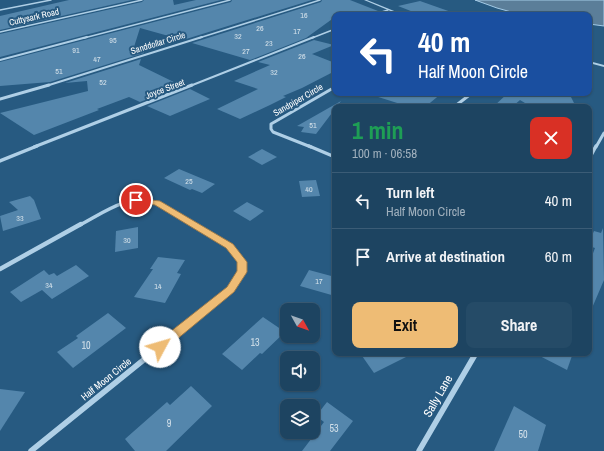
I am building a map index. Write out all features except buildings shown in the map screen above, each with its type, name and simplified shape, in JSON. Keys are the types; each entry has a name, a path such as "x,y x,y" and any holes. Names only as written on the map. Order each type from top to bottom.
{"street":[{"path":"0,10 51,0"},
{"name":"Cuttysark Road","path":"0,32 142,0"},
{"path":"0,60 230,0"},
{"name":"Sanddollar Circle","path":"0,99 320,0"},
{"path":"365,0 394,12"},
{"path":"382,12 388,10"},
{"name":"Joyce Street","path":"0,161 332,31"},
{"path":"592,63 604,66"},
{"name":"Sandpiper Circle","path":"332,89 271,124 271,129 273,132 332,156"},
{"path":"458,104 468,96"},
{"path":"592,154 604,133"},
{"name":"Half Moon Circle","path":"0,269 108,210 120,204 136,200 157,202 230,246 242,262 242,272 230,290 31,451"},
{"name":"Sally Lane","path":"419,451 474,356"}],"water":[{"path":"475,0 604,0 604,26 592,24 592,12 511,12"}],"route":[{"path":"136,200 157,202 230,246 242,262 242,272 230,290 160,347"}]}
